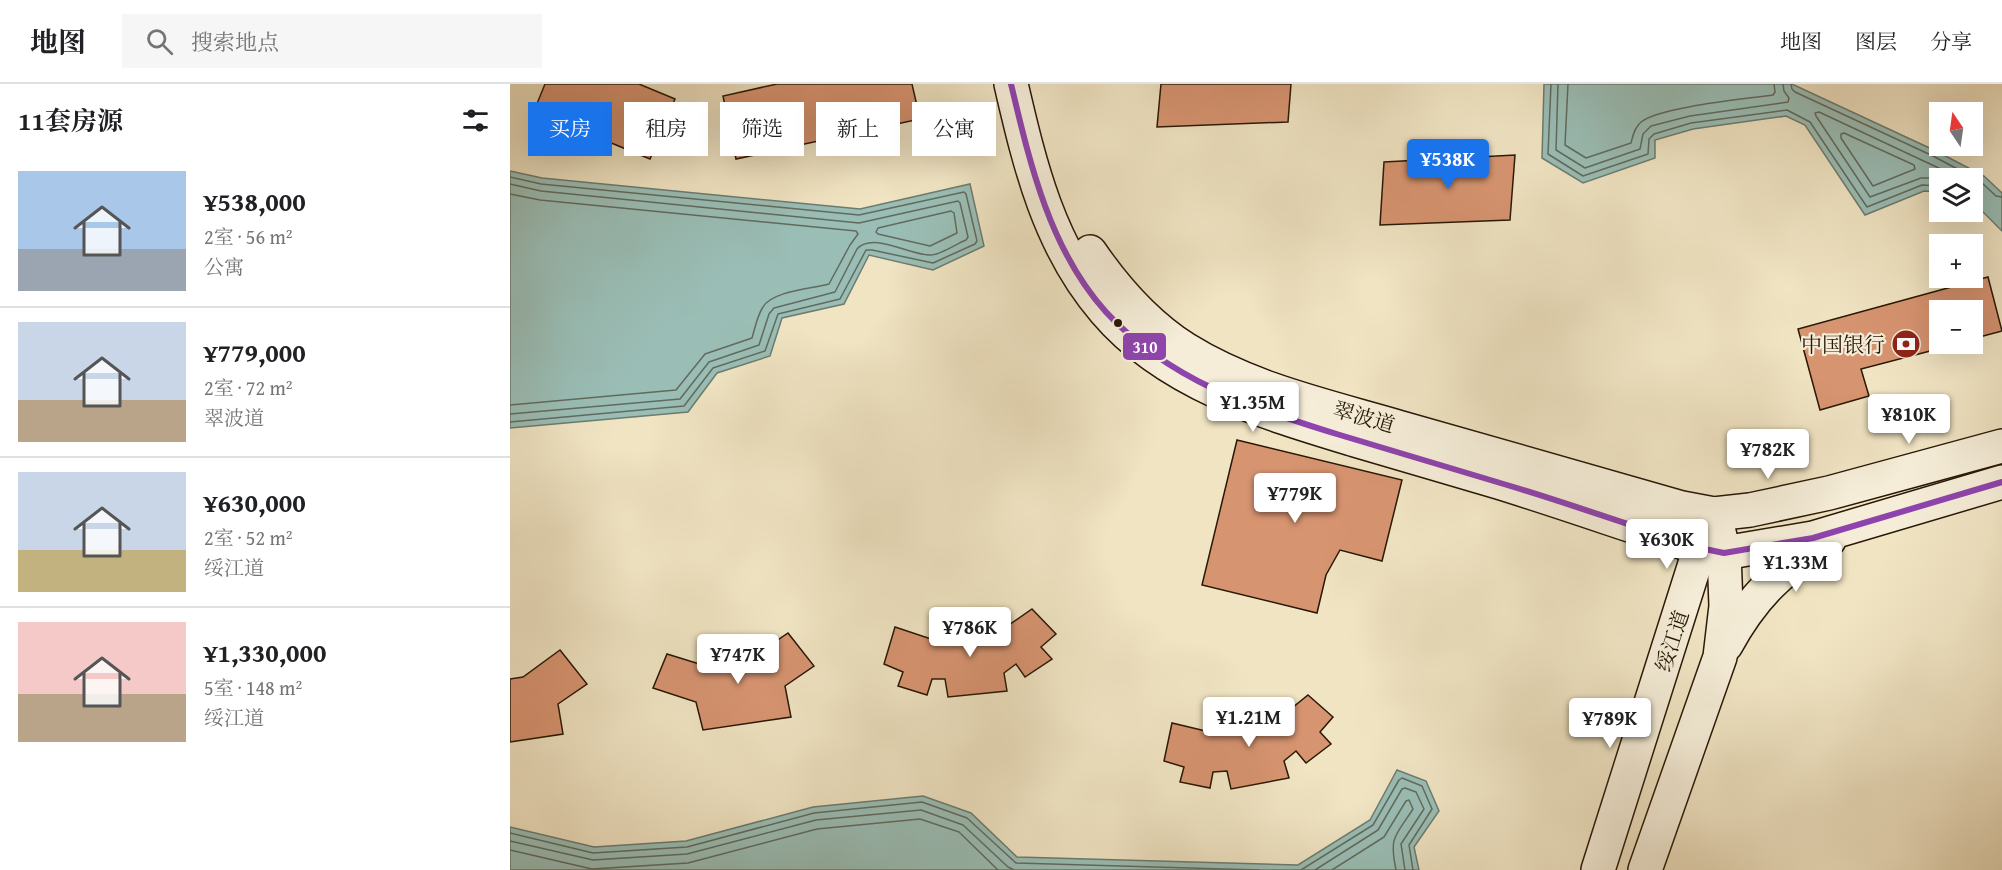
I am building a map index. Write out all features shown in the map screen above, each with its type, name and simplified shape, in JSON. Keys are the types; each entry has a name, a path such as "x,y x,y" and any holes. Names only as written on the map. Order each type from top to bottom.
{"street":[{"name":"翠波道","path":"1011,84 1028,157 1042,202 1067,258 1105,312 1128,335 1166,364 1194,381 1305,425 1500,483 1712,550"},
{"name":"翠波道","path":"1032,84 1052,166 1076,228 1090,252 1122,296 1185,349 1214,365 1276,391 1660,502 1714,514"},
{"path":"1714,514 1750,510 1829,493 2002,446"},
{"path":"1712,550 1813,538 2002,482"},
{"path":"1712,550 1743,536 1768,520 1829,493"},
{"name":"绥江道","path":"1645,870 1720,657 1726,606 1712,550 1714,514"},
{"path":"1720,657 1744,614 1778,575 1811,550 1863,522"},
{"name":"绥江道","path":"1598,870 1671,644 1712,550"}],"water":[{"path":"1544,84 1792,84 1929,148 1929,156 1946,156 1969,168 1929,168 1929,191 1924,191 1865,215 1805,125 1786,116 1693,129 1655,140 1655,158 1583,183 1542,158"},
{"path":"510,171 542,178 860,209 970,184 984,246 933,270 869,255 844,304 782,318 770,356 717,373 688,412 510,428"},
{"path":"1983,175 2002,193 2002,231 1983,212"},
{"path":"1397,770 1426,781 1439,811 1414,847 1419,870 510,870 510,827 594,847 686,841 813,807 923,796 971,813 1017,857 1298,865 1370,820"}],"building":[{"path":"545,84 639,84 675,99 674,102 624,102 624,148 612,143 612,102 538,102"},
{"path":"777,84 912,84 916,102 912,102 912,121 900,123 900,102 816,102 816,142 804,144 804,102 724,102 723,96"},
{"path":"1161,84 1291,84 1288,122 1157,127"},
{"path":"1515,155 1510,220 1380,225 1384,162"},
{"path":"1988,277 2002,331 1983,336 1983,300 1929,300 1929,351 1861,369 1869,396 1820,410 1798,329 1948,288 1983,288 1983,278"},
{"path":"1237,440 1402,480 1382,561 1340,550 1326,575 1317,613 1202,585"},
{"path":"1032,609 1056,634 1041,647 1052,659 1025,677 1016,664 1004,673 1007,691 948,697 945,679 932,679 927,695 898,686 903,672 884,664 895,627 940,642 993,636"},
{"path":"788,633 814,666 785,686 791,717 703,730 696,702 653,688 667,654 709,667 750,659"},
{"path":"560,650 587,684 558,704 563,734 510,742 510,679 523,677"},
{"path":"1308,695 1333,717 1320,732 1331,744 1306,763 1296,751 1284,761 1289,778 1231,789 1227,771 1213,772 1210,788 1180,782 1184,767 1164,761 1172,723 1218,734 1271,725"}],"transit line":[{"name":"310","path":"1011,84 1026,145 1045,205 1056,234 1087,288 1106,312 1130,336 1157,356 1185,374 1245,403 1308,425 1522,490 1700,548 1724,553 1813,538 2002,482"}],"place":[{"name":"中国银行","path":"1906,344"}]}
